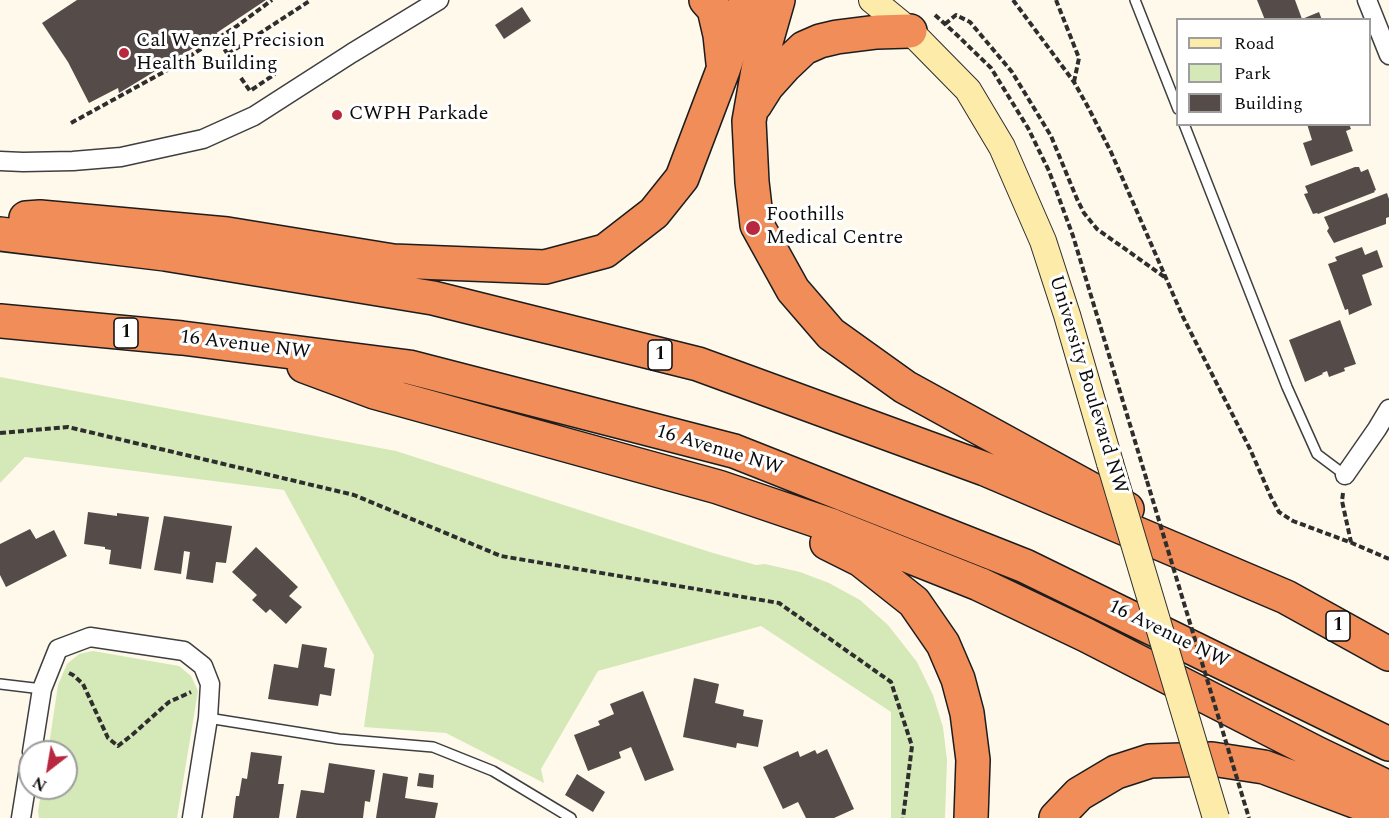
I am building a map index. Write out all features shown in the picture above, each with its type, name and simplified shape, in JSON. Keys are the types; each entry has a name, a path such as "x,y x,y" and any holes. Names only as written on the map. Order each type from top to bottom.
{"highway":[{"path":"706,0 714,9 720,35 723,70"},
{"path":"0,219 40,217 226,234 393,261 545,267 605,251 654,213 682,178 723,70 746,0"},
{"path":"778,0 758,70 749,121 752,182 757,225 793,290 831,334 905,387 1286,597"},
{"path":"751,111 767,86 804,48 837,37 910,31"},
{"name":"1","path":"0,234 165,254 433,298 698,364 985,469 1286,597 1389,654"},
{"name":"16 Avenue NW","path":"0,321 182,338 409,367 734,451 1025,566 1389,744"},
{"path":"251,347 374,392 718,487 833,526 979,584 1086,635 1389,788"},
{"path":"718,487 861,560 914,602 943,644 958,679 967,713 973,760 971,818"},
{"path":"1056,818 1079,794 1116,772 1150,761 1212,759 1264,767 1389,814"}],"street":[{"name":"University Boulevard NW","path":"872,0 910,31 968,90 1002,147 1043,241 1216,818"},
{"path":"1367,0 1389,55"},
{"path":"0,161 74,161 121,157 203,139 254,116 430,2"},
{"path":"1345,475 1389,409"},
{"path":"34,740 42,689 58,649 90,637 184,651 202,666 210,684 208,718 192,818"},
{"path":"21,818 24,800"}],"lane":[{"path":"1135,0 1176,104"},
{"path":"1185,126 1287,387 1317,454 1345,475"},
{"path":"0,684 42,689"},
{"path":"208,718 339,739 433,747 493,771 572,818"}],"path":[{"path":"71,123 171,68 216,37 237,26 272,0"},
{"path":"216,37 229,56 311,0"},
{"path":"1013,0 1074,82 1111,152 1183,317 1251,449 1270,497 1279,512 1293,521 1389,559"},
{"path":"1056,0 1079,58 1074,82"},
{"path":"945,24 956,15 970,22 1012,72 1051,136 1084,213 1097,228 1166,278"},
{"path":"241,78 250,91 275,74"},
{"path":"0,433 68,427 354,495 501,556 779,603 891,682 912,746 903,818"},
{"path":"1345,475 1342,501 1352,543"},
{"path":"1147,481 1249,818"},
{"path":"51,667 73,675 83,684 108,738 118,746 169,702 210,684"}],"green space":[{"path":"0,377 396,451 713,553 756,565 765,564 800,572 829,583 860,600 888,625 917,662 933,695 943,727 947,760 945,818 891,818 891,712 761,626 598,671 541,769 544,783 446,733 364,727 374,655 284,490 25,457 0,483"},
{"path":"93,651 179,666 191,676 198,691 177,818 39,818 40,800 78,800 78,740 50,740 58,685 67,664 79,654"}],"building":[{"name":"Cal Wenzel Precision Health Building","path":"77,0 266,0 200,44 119,93 118,88 89,103 68,62 42,23"},
{"path":"1257,0 1295,0 1302,18 1264,18"},
{"path":"522,7 531,21 504,39 495,25"},
{"path":"1319,12 1321,18 1304,18"},
{"path":"1308,126 1350,126 1351,129 1346,131 1353,151 1311,166 1303,143 1312,140"},
{"path":"1359,167 1361,172 1368,169 1375,192 1313,214 1304,194 1308,193 1305,186"},
{"path":"1387,193 1389,217 1386,218 1386,224 1334,243 1327,231 1329,228 1324,217"},
{"path":"1362,247 1365,255 1377,250 1383,267 1362,275 1372,305 1349,315 1328,264 1337,261 1335,257"},
{"path":"1340,320 1356,364 1329,377 1327,371 1305,382 1289,340"},
{"path":"88,512 149,517 141,569 109,564 111,550 84,544"},
{"path":"164,516 232,526 226,563 216,562 213,583 186,579 190,552 184,551 181,574 154,570"},
{"path":"30,529 36,539 54,530 67,556 6,587 0,575 0,544"},
{"path":"256,547 298,587 289,596 302,607 286,624 270,609 266,613 252,600 257,595 232,572"},
{"path":"302,644 327,648 324,667 335,669 331,696 320,694 318,706 268,699 274,664 298,668"},
{"path":"694,678 719,684 715,703 744,710 743,716 763,720 758,747 737,743 736,748 683,737"},
{"path":"643,691 674,770 645,781 631,747 619,752 621,758 588,771 574,735 600,725 598,721 614,714 610,704"},
{"path":"827,749 854,809 834,818 806,818 798,802 783,809 763,767 798,751 800,757 815,750 817,754"},
{"path":"251,752 282,756 278,784 284,784 279,818 233,818 236,796 239,796 242,778 247,779"},
{"path":"329,763 375,770 370,802 365,801 363,818 296,818 301,790 324,793"},
{"path":"383,773 408,777 405,798 438,803 435,818 376,818"},
{"path":"419,773 434,775 433,788 417,786"},
{"path":"577,774 605,792 593,812 565,795"}],"place":[{"name":"Cal Wenzel Precision Health Building","path":"124,53"},
{"name":"CWPH Parkade","path":"337,115"},
{"name":"Foothills Medical Centre","path":"753,228"}]}
